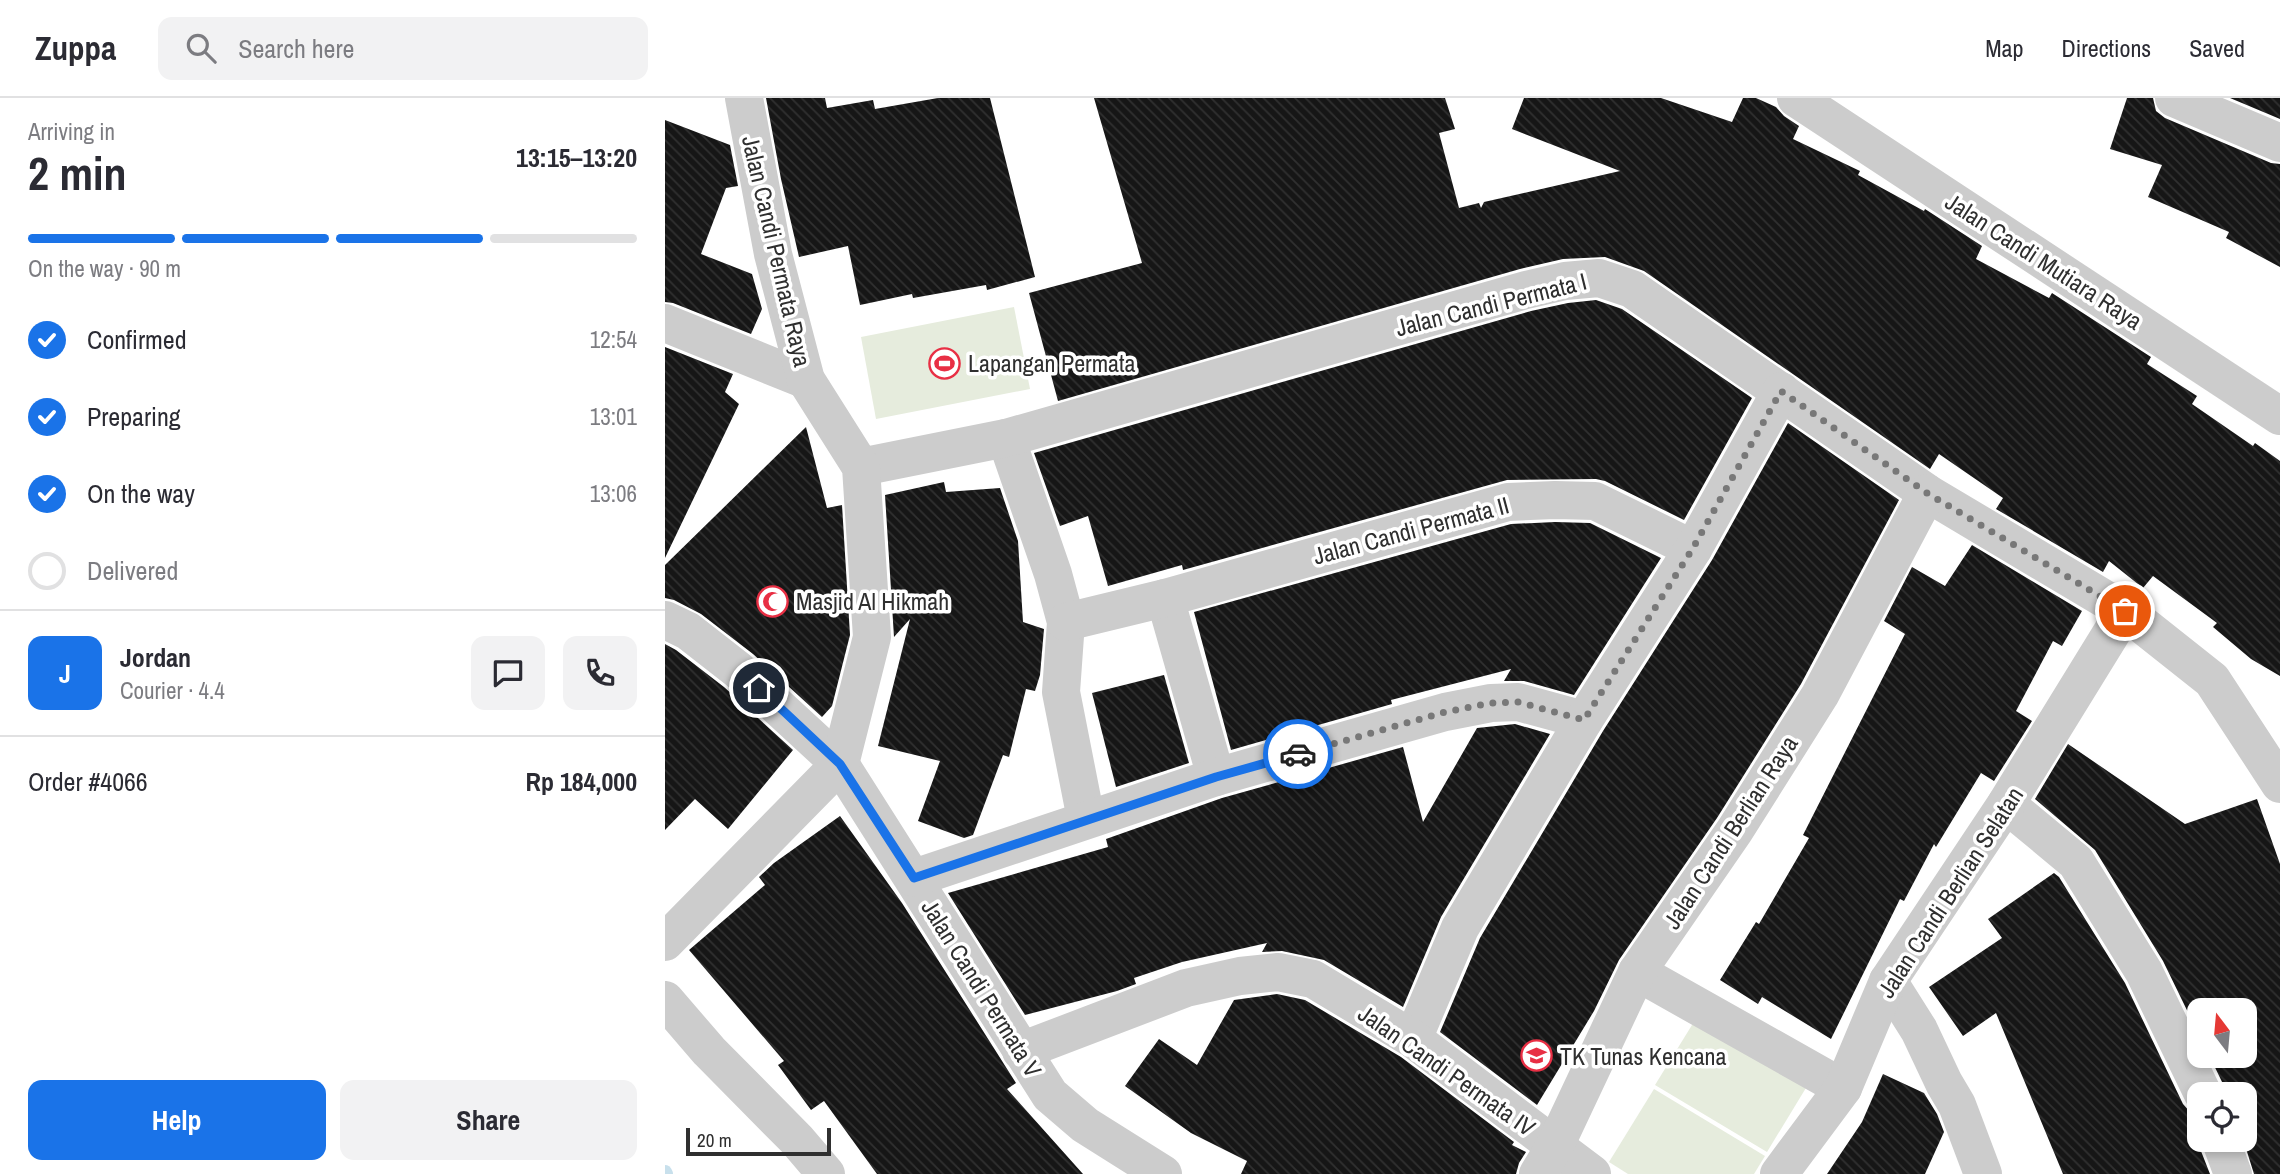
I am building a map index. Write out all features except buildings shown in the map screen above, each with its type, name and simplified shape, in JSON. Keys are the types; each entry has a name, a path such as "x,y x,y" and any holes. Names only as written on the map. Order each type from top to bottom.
{"street":[{"name":"Jalan Candi Permata Raya","path":"744,98 773,254 806,380 861,467 872,637 840,764"},
{"path":"1802,102 1850,98"},
{"path":"2174,98 2280,143"},
{"name":"Jalan Candi Mutiara Raya","path":"1802,102 2280,416"},
{"name":"Jalan Candi Permata I","path":"861,467 1006,438 1525,290 1565,281 1599,278 1632,289 1927,493 2125,611 2212,680 2280,784"},
{"path":"665,323 806,380"},
{"path":"1413,1039 1460,928 1584,720 1693,548 1781,391"},
{"path":"1006,438 1066,622 1061,692 1086,819"},
{"name":"Jalan Candi Berlian Raya","path":"1547,1160 1637,972 1735,830 1820,695 1927,493"},
{"name":"Jalan Candi Permata II","path":"1066,622 1165,598 1508,502 1595,501 1693,548"},
{"path":"1165,598 1216,777"},
{"name":"Jalan Candi Berlian Selatan","path":"1779,1174 1843,1088 1888,981 2006,804 2125,611"},
{"name":"Jalan Candi Permata V","path":"665,620 688,631 738,670 840,764 1050,1095 1076,1117 1163,1174"},
{"path":"914,878 1216,777 1445,712 1491,703 1518,702 1584,720"},
{"path":"665,942 840,764"},
{"path":"2006,804 2076,862 2144,972 2197,1082"},
{"name":"Jalan Candi Permata IV","path":"1021,1051 1186,988 1240,976 1278,972 1313,979 1413,1039 1547,1160 1592,1174"},
{"path":"1637,972 1843,1088"},
{"path":"1888,981 1919,1030 1957,1105 1983,1174"},
{"path":"665,1000 709,1051 797,1140 826,1174"},
{"path":"2225,1152 2233,1174"}],"green space":[{"name":"Lapangan Permata","path":"1014,307 1030,389 876,419 861,337"},
{"path":"1700,1012 1812,1078 1767,1152 1655,1085"},
{"path":"1654,1089 1765,1156 1754,1174 1628,1174 1609,1162"}],"way so far":[{"path":"1298,754 1445,712 1491,703 1518,702 1584,720 1693,548 1781,391 1927,493 2125,611"}],"place":[{"name":"Lapangan Permata","path":"945,363"},
{"name":"Masjid Al Hikmah","path":"773,601"},
{"name":"TK Tunas Kencana","path":"1537,1056"}],"route":[{"path":"759,688 840,764 914,878 1216,777 1298,754"}]}
